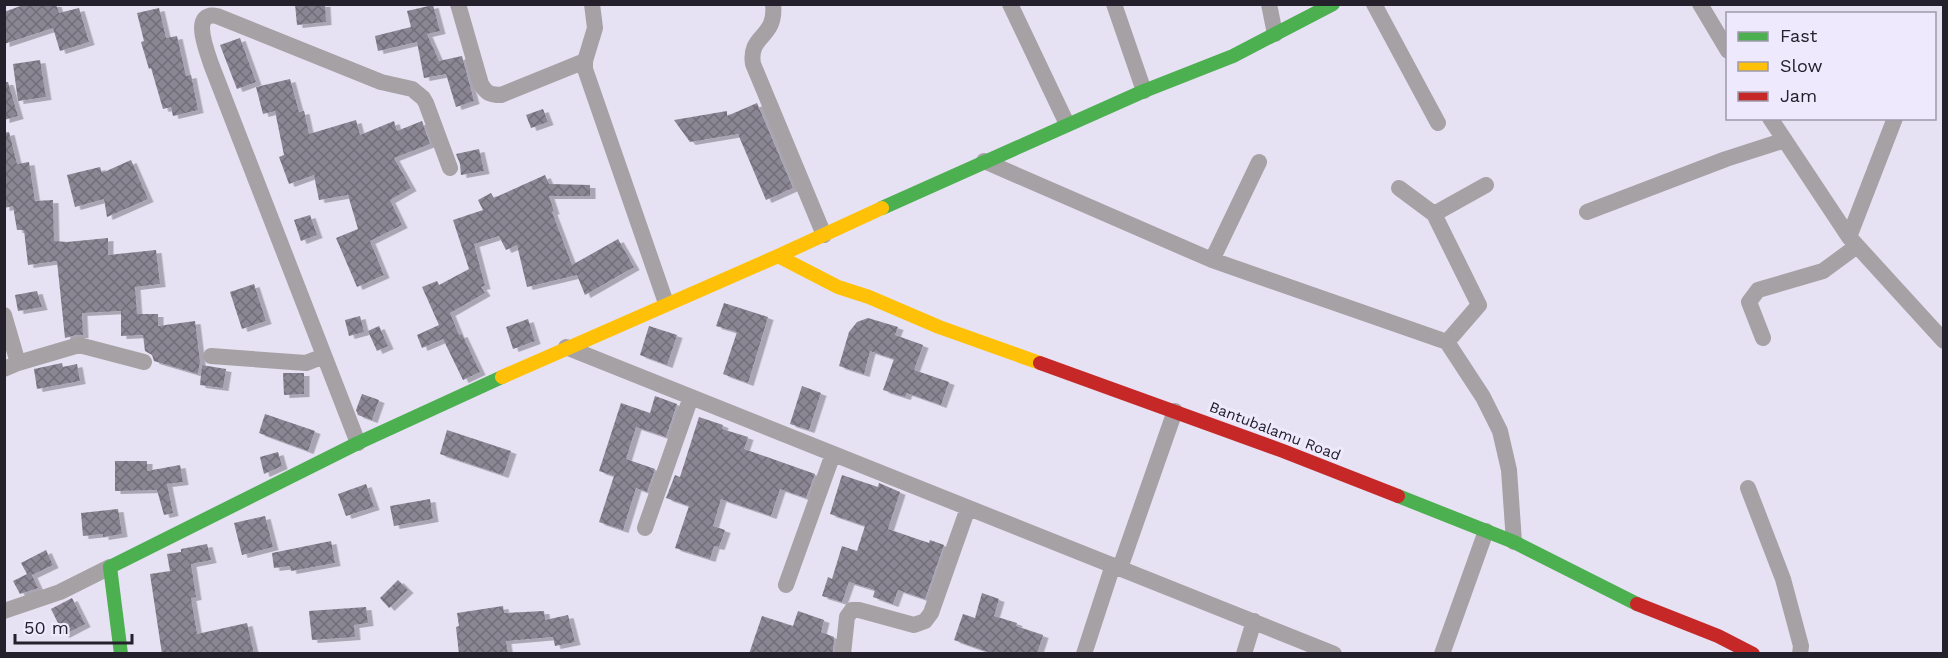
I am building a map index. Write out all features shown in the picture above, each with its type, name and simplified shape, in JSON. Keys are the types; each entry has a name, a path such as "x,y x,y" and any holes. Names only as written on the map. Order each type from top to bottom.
{"street":[{"path":"458,4 481,84 486,92 492,95 501,95 585,61"},
{"path":"592,4 595,28 585,61 585,69 666,303"},
{"path":"773,4 772,24 756,43 751,53 753,64 824,235"},
{"path":"1010,4 1067,124"},
{"path":"1114,4 1144,91"},
{"path":"1269,4 1275,34"},
{"path":"4,612 60,592 358,443 566,347 778,256 1067,124 1233,56 1333,4"},
{"path":"1374,4 1438,123"},
{"path":"1700,4 1726,48"},
{"path":"358,443 211,64 203,34 203,20 212,15 217,16 381,82 412,89 423,98 426,104 450,168"},
{"path":"1771,120 1853,241 1944,341"},
{"path":"1763,338 1749,302 1758,290 1823,271 1853,241 1894,120"},
{"path":"1587,212 1726,159 1785,140"},
{"path":"984,161 1212,260 1447,342 1483,397 1500,431 1509,470 1514,542"},
{"path":"1212,260 1259,162"},
{"path":"1434,214 1486,185"},
{"path":"1399,188 1434,214 1479,304 1447,342"},
{"name":"Bantubalamu Road","path":"778,256 838,287 869,297 939,327 1283,451 1514,542 1624,599 1718,636 1753,654"},
{"path":"4,315 11,366 79,345 144,362"},
{"path":"566,347 1334,654"},
{"path":"210,356 306,363 324,356"},
{"path":"645,528 692,397"},
{"path":"1084,654 1175,411"},
{"path":"786,585 832,454"},
{"path":"1748,488 1784,579 1801,646 1800,654"},
{"path":"843,654 847,617 852,610 914,625 925,621 931,613 968,508"},
{"path":"1442,654 1486,531"},
{"path":"110,567 121,654"},
{"path":"1244,654 1254,621"}],"building":[{"path":"26,4 56,4 59,13 79,8 89,42 60,51 53,28 4,44 4,12"},
{"path":"295,4 325,4 326,22 297,25"},
{"path":"433,5 440,31 427,34 439,61 462,56 474,101 456,107 446,74 424,78 417,42 378,51 375,36 411,27 407,11"},
{"path":"159,8 166,38 177,36 186,76 191,75 198,110 173,116 171,107 163,109 141,42 144,41 137,13"},
{"path":"240,38 256,82 237,89 220,45"},
{"path":"40,60 46,97 18,101 13,64"},
{"path":"290,79 299,112 304,111 309,134 356,120 360,135 394,121 397,131 422,121 430,144 394,158 411,188 390,200 402,225 370,241 384,275 357,287 336,238 358,229 348,195 319,200 314,175 289,184 279,157 284,155 275,111 263,114 256,87"},
{"path":"4,82 8,82 18,116 4,120"},
{"path":"757,103 793,188 766,200 738,134 690,142 674,120 727,111 727,116"},
{"path":"543,109 548,122 531,128 526,115"},
{"path":"9,132 17,164 29,162 35,201 53,200 54,241 108,238 108,255 156,250 160,284 135,287 137,314 158,314 158,326 195,321 200,361 198,374 154,361 152,355 145,351 143,335 121,336 121,311 82,313 83,335 65,338 57,261 28,265 24,230 17,230 13,206 4,208 4,133"},
{"path":"479,149 484,171 461,175 456,154"},
{"path":"131,160 148,199 107,217 104,199 75,207 67,175 100,167 102,173"},
{"path":"545,175 549,184 590,185 590,196 549,196 554,211 552,212 572,265 618,239 634,267 585,295 577,275 527,287 517,245 506,250 499,236 474,244 485,286 481,287 485,293 450,313 459,335 462,334 480,372 463,380 443,339 422,348 417,335 439,325 422,287 437,281 439,285 469,269 453,220 483,210 478,200 491,193 494,198"},
{"path":"310,215 317,235 301,241 294,220"},
{"path":"254,284 266,321 242,329 230,292"},
{"path":"37,291 42,307 18,311 15,295"},
{"path":"724,303 768,317 748,383 723,374 737,332 716,326"},
{"path":"360,316 364,332 349,336 345,320"},
{"path":"868,318 898,327 895,335 923,345 914,370 949,382 941,405 907,393 905,397 883,390 894,359 870,351 864,374 839,366 849,332 857,322"},
{"path":"528,319 535,341 513,349 506,327"},
{"path":"379,326 388,346 377,351 368,331"},
{"path":"649,326 677,335 667,365 640,355"},
{"path":"62,363 63,367 77,364 80,381 37,389 34,369"},
{"path":"202,365 226,369 223,388 200,385"},
{"path":"283,373 304,373 304,394 284,395"},
{"path":"802,386 821,393 809,430 790,424"},
{"path":"362,394 379,400 372,420 358,415 356,410"},
{"path":"655,396 677,404 666,437 636,427 626,459 655,469 647,492 636,488 623,530 599,522 614,476 599,471 621,403 650,413"},
{"path":"265,414 315,431 308,451 259,433"},
{"path":"699,417 723,425 722,429 748,437 744,449 815,474 806,498 780,489 771,516 721,499 713,526 725,530 719,547 714,546 710,559 675,548 689,506 666,498 675,475 680,477"},
{"path":"447,430 511,451 503,475 440,454"},
{"path":"278,452 282,466 264,474 260,457"},
{"path":"115,461 147,461 147,471 180,465 183,482 167,484 173,513 164,515 157,490 115,491"},
{"path":"842,475 878,487 879,483 900,492 888,529 929,543 930,540 944,545 925,599 898,590 893,604 873,597 875,590 849,582 842,602 822,596 828,577 832,579 842,546 857,551 865,526 830,514"},
{"path":"366,484 374,507 346,516 338,494"},
{"path":"430,499 433,519 394,526 390,506"},
{"path":"118,509 122,534 103,537 103,534 83,536 81,513"},
{"path":"265,516 273,547 242,555 234,523"},
{"path":"331,541 335,563 291,571 290,566 274,568 272,553"},
{"path":"207,544 211,560 191,564 196,597 191,598 197,634 247,623 254,654 162,654 150,574 170,571 167,554"},
{"path":"46,550 53,565 32,575 38,588 20,594 13,581 27,574 21,563"},
{"path":"398,580 408,590 389,608 380,598"},
{"path":"982,593 999,599 994,616 1043,635 1037,654 994,654 954,640 963,614 975,618"},
{"path":"72,598 85,624 64,635 51,609"},
{"path":"503,606 504,613 544,611 545,620 568,615 575,642 555,646 553,637 506,641 508,654 459,654 457,613"},
{"path":"366,607 368,623 354,625 355,637 312,640 309,611"},
{"path":"798,611 824,620 821,632 834,637 833,654 749,654 762,616 793,626"}],"traffic: fast":[{"path":"882,208 1144,91 1233,56 1333,4"},
{"path":"121,654 110,567 358,443 502,377"},
{"path":"1398,496 1514,542 1637,604"}],"traffic: slow":[{"path":"502,377 882,208"},
{"path":"778,256 838,287 869,297 939,327 1040,363"}],"traffic: jam":[{"path":"1040,363 1283,451 1398,496"},
{"path":"1637,604 1718,636 1753,654"}]}
